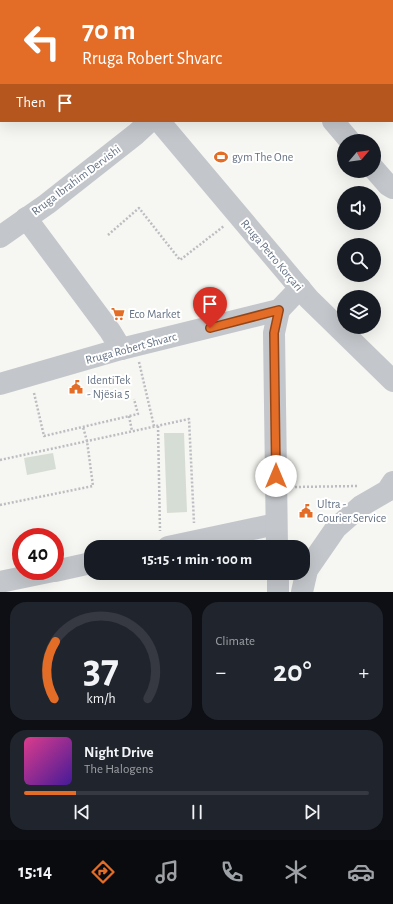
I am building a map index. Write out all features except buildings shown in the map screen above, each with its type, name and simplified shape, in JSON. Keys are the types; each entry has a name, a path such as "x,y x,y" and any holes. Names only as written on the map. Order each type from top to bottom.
{"street":[{"name":"Rruga Ibrahim Dervishi","path":"0,237 53,199 136,134 149,122"},
{"name":"Rruga Petro Korçari","path":"160,122 300,288 393,381"},
{"path":"334,122 344,134"},
{"path":"381,177 393,188"},
{"path":"26,218 110,331 128,348"},
{"path":"277,540 274,333 279,310 300,288"},
{"name":"Rruga Robert Shvarc","path":"0,384 128,348 279,310"},
{"path":"302,592 307,570 336,528 361,506 387,491 393,482"},
{"path":"200,540 276,524"},
{"path":"164,539 180,540"},
{"path":"64,569 84,565"},
{"path":"0,582 12,580"},
{"path":"278,580 278,592"}],"path":[{"path":"108,235 139,208 180,260 238,215"},
{"path":"128,348 154,426"},
{"path":"30,375 44,436 138,414 134,399"},
{"path":"129,416 132,430"},
{"path":"0,460 132,430 189,419 195,540"},
{"path":"158,425 164,539"},
{"path":"0,505 92,486 87,441 83,427"},
{"path":"294,487 361,486"},
{"path":"80,488 81,494"}],"shaded area":[{"path":"164,433 184,433 187,512 167,513"},
{"path":"53,453 56,469 27,475 24,458"}],"place":[{"name":"gym The One","path":"221,157"},
{"name":"Eco Market","path":"118,314"},
{"name":"IdentiTek - Njësia 5","path":"76,387"},
{"name":"Ultra - Courier Service","path":"306,511"}],"route":[{"path":"210,328 279,310 274,333 276,476"}]}
